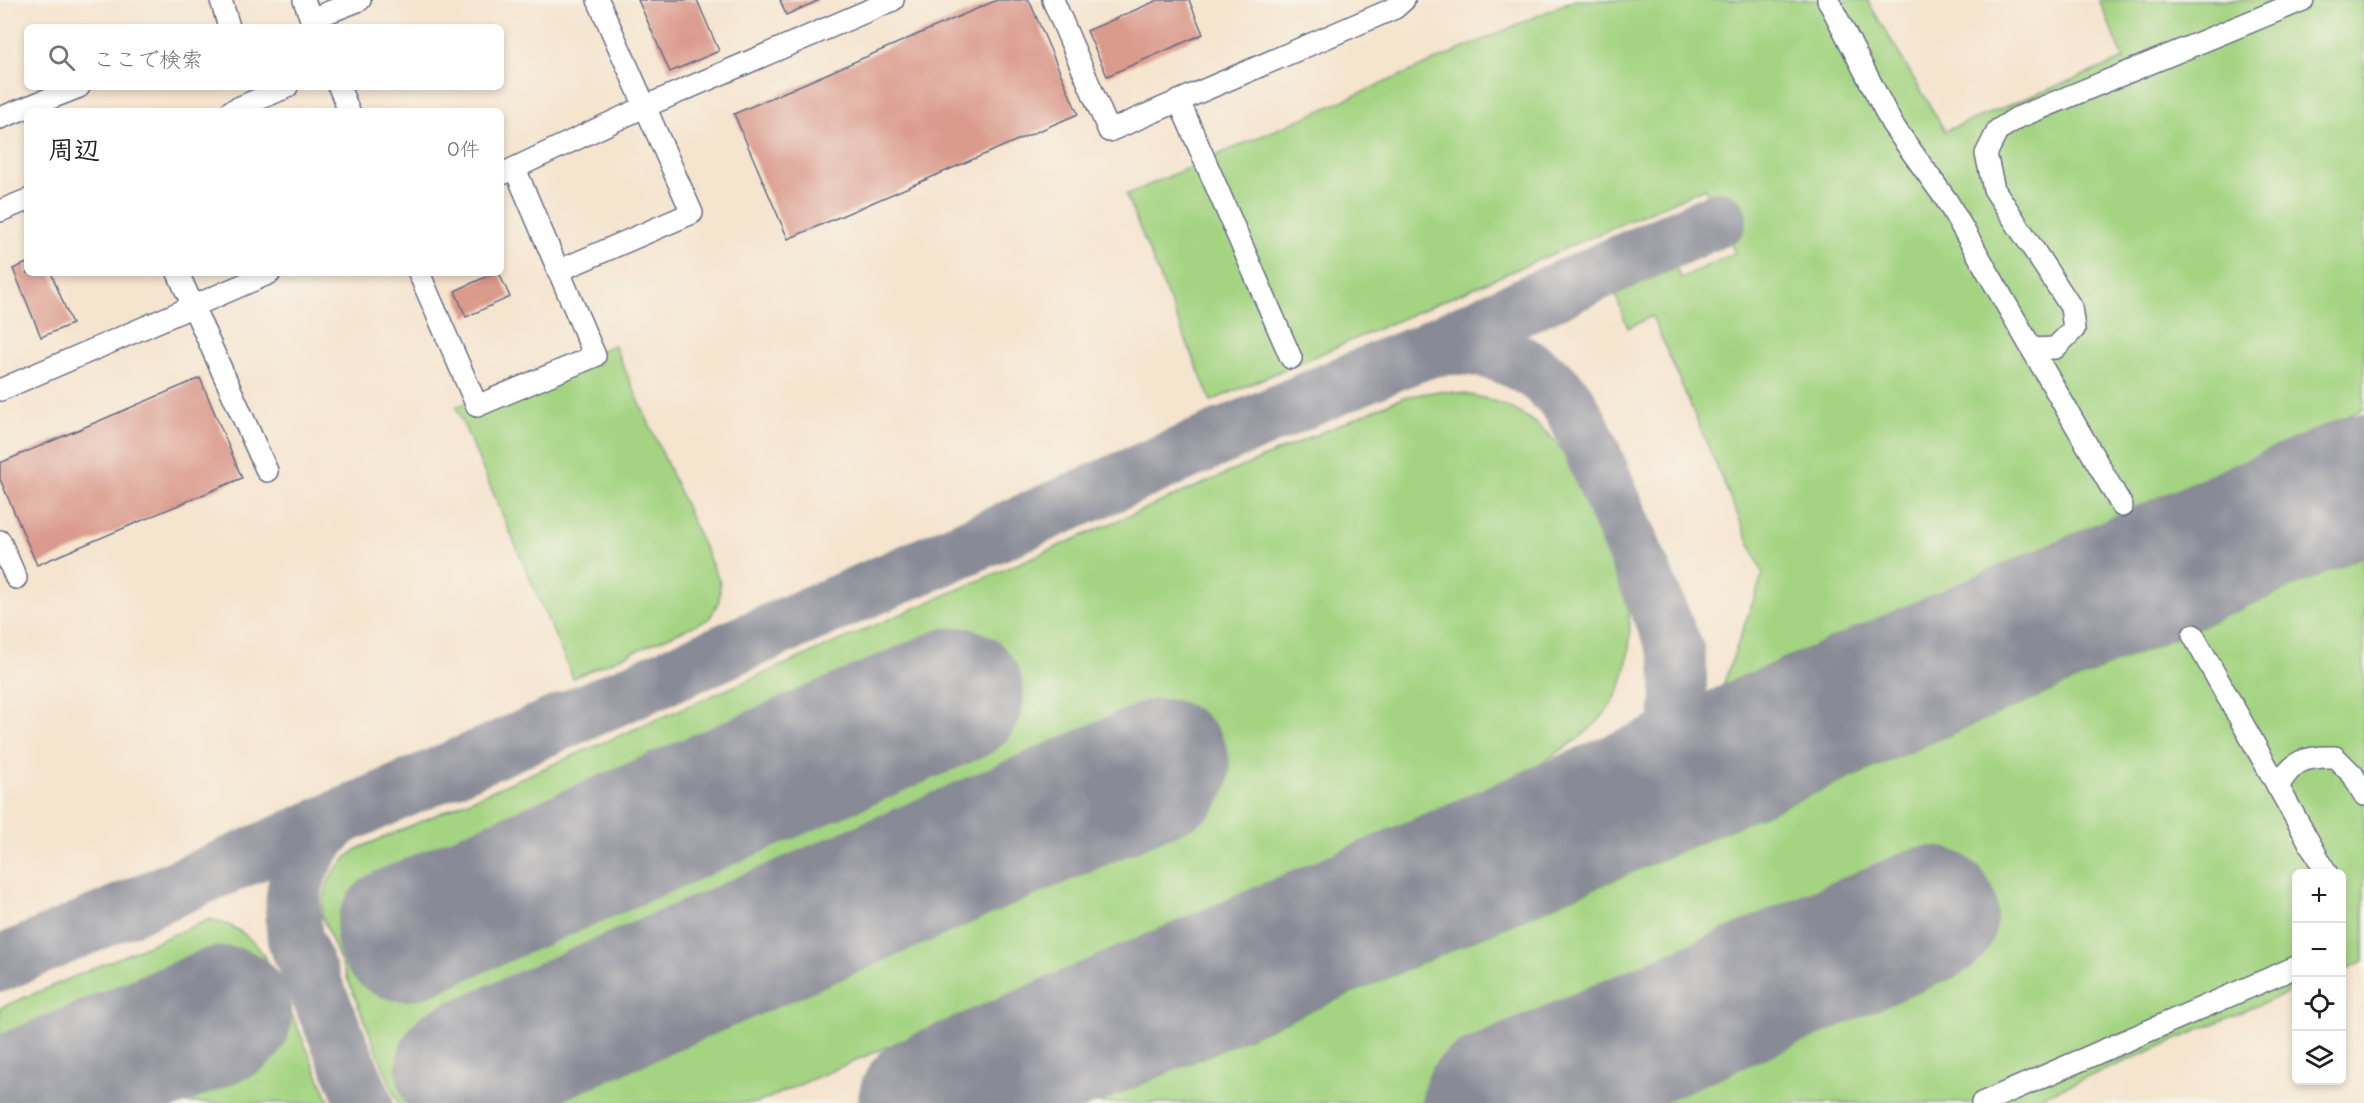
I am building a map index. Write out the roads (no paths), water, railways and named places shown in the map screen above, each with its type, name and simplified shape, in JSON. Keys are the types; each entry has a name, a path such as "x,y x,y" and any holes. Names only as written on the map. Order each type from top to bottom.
{"street":[{"path":"221,0 228,24"},
{"path":"310,16 360,0"},
{"path":"558,271 692,213 598,0"},
{"path":"420,276 477,406 595,356 558,271 508,172 644,106 891,0"},
{"path":"1053,0 1109,131 1395,8 1404,0"},
{"path":"1828,0 1892,124 1947,201 2122,506"},
{"path":"2032,349 2055,348 2074,329 2071,307 1995,189 1986,154 1998,130 2017,118 2303,0"},
{"path":"25,108 71,90"},
{"path":"238,108 279,90"},
{"path":"340,90 348,108"},
{"path":"1179,101 1291,358"},
{"path":"0,118 24,109"},
{"path":"0,212 24,201"},
{"path":"179,276 267,471"},
{"path":"0,390 263,276"},
{"path":"0,541 16,578"},
{"path":"2193,635 2326,869"},
{"path":"2278,787 2288,768 2311,756 2335,758 2353,776 2364,795"},
{"path":"1982,1103 2292,969"}]}
